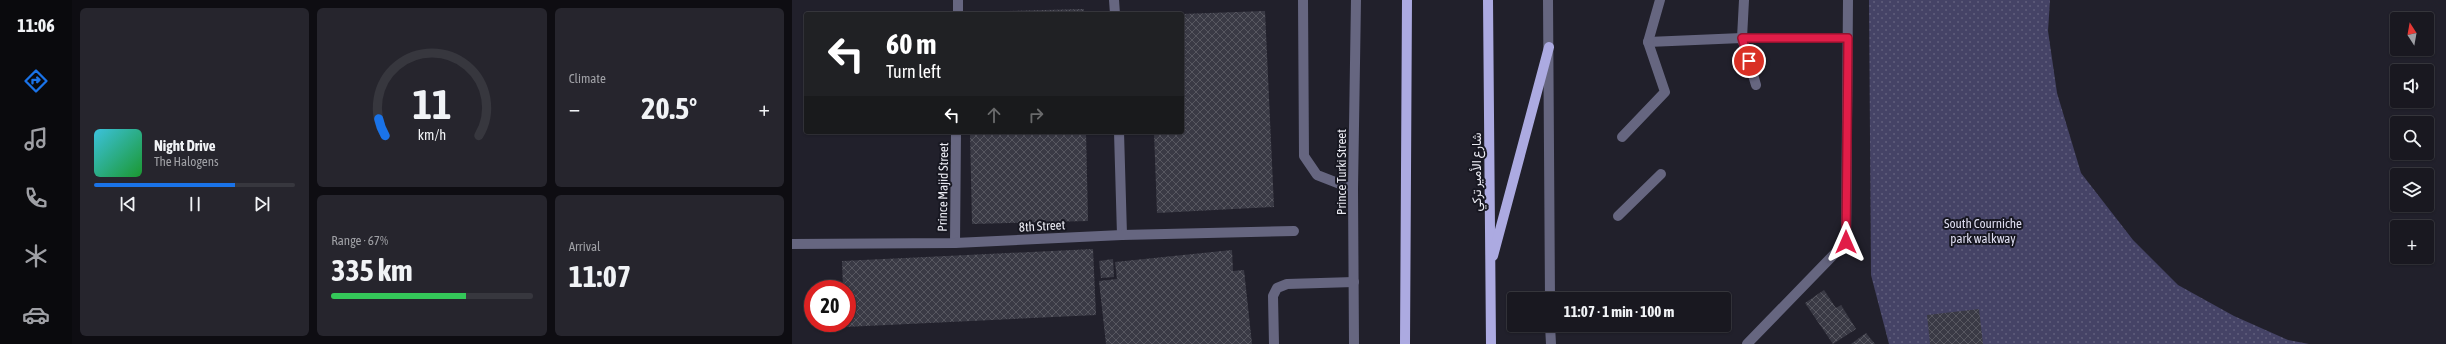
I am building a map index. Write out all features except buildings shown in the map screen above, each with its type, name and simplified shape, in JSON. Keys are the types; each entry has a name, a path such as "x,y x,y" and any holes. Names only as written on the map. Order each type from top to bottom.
{"main road":[{"path":"1405,344 1406,0"},
{"name":"شارع الأمير تركي","path":"1488,0 1489,269 1491,344"},
{"path":"1489,269 1549,47"}],"street":[{"path":"958,0 958,12"},
{"path":"1114,0 1114,12"},
{"path":"1303,0 1304,156 1317,175 1353,189"},
{"name":"Prince Turki Street","path":"1354,344 1353,189 1356,0"},
{"path":"1548,0 1550,292"},
{"path":"1622,137 1665,92 1648,42 1660,0"},
{"path":"1744,0 1742,38 1756,85"},
{"path":"1747,344 1846,242 1848,0"},
{"path":"1648,42 1742,38 1848,38"},
{"name":"Prince Majid Street","path":"955,243 956,134"},
{"path":"1119,134 1122,235"},
{"path":"1618,216 1661,174"},
{"name":"8th Street","path":"792,244 955,243 1122,235 1294,231"},
{"path":"1274,344 1273,296 1277,288 1287,284 1354,282"},
{"path":"1550,332 1550,344"}],"green space":[{"name":"South Courniche park walkway","path":"1869,0 2050,0 2048,31 2057,93 2081,173 2133,240 2178,285 2234,316 2288,340 2309,344 1889,344 1871,275"}],"route":[{"path":"1749,61 1742,38 1848,38 1846,242"}]}
